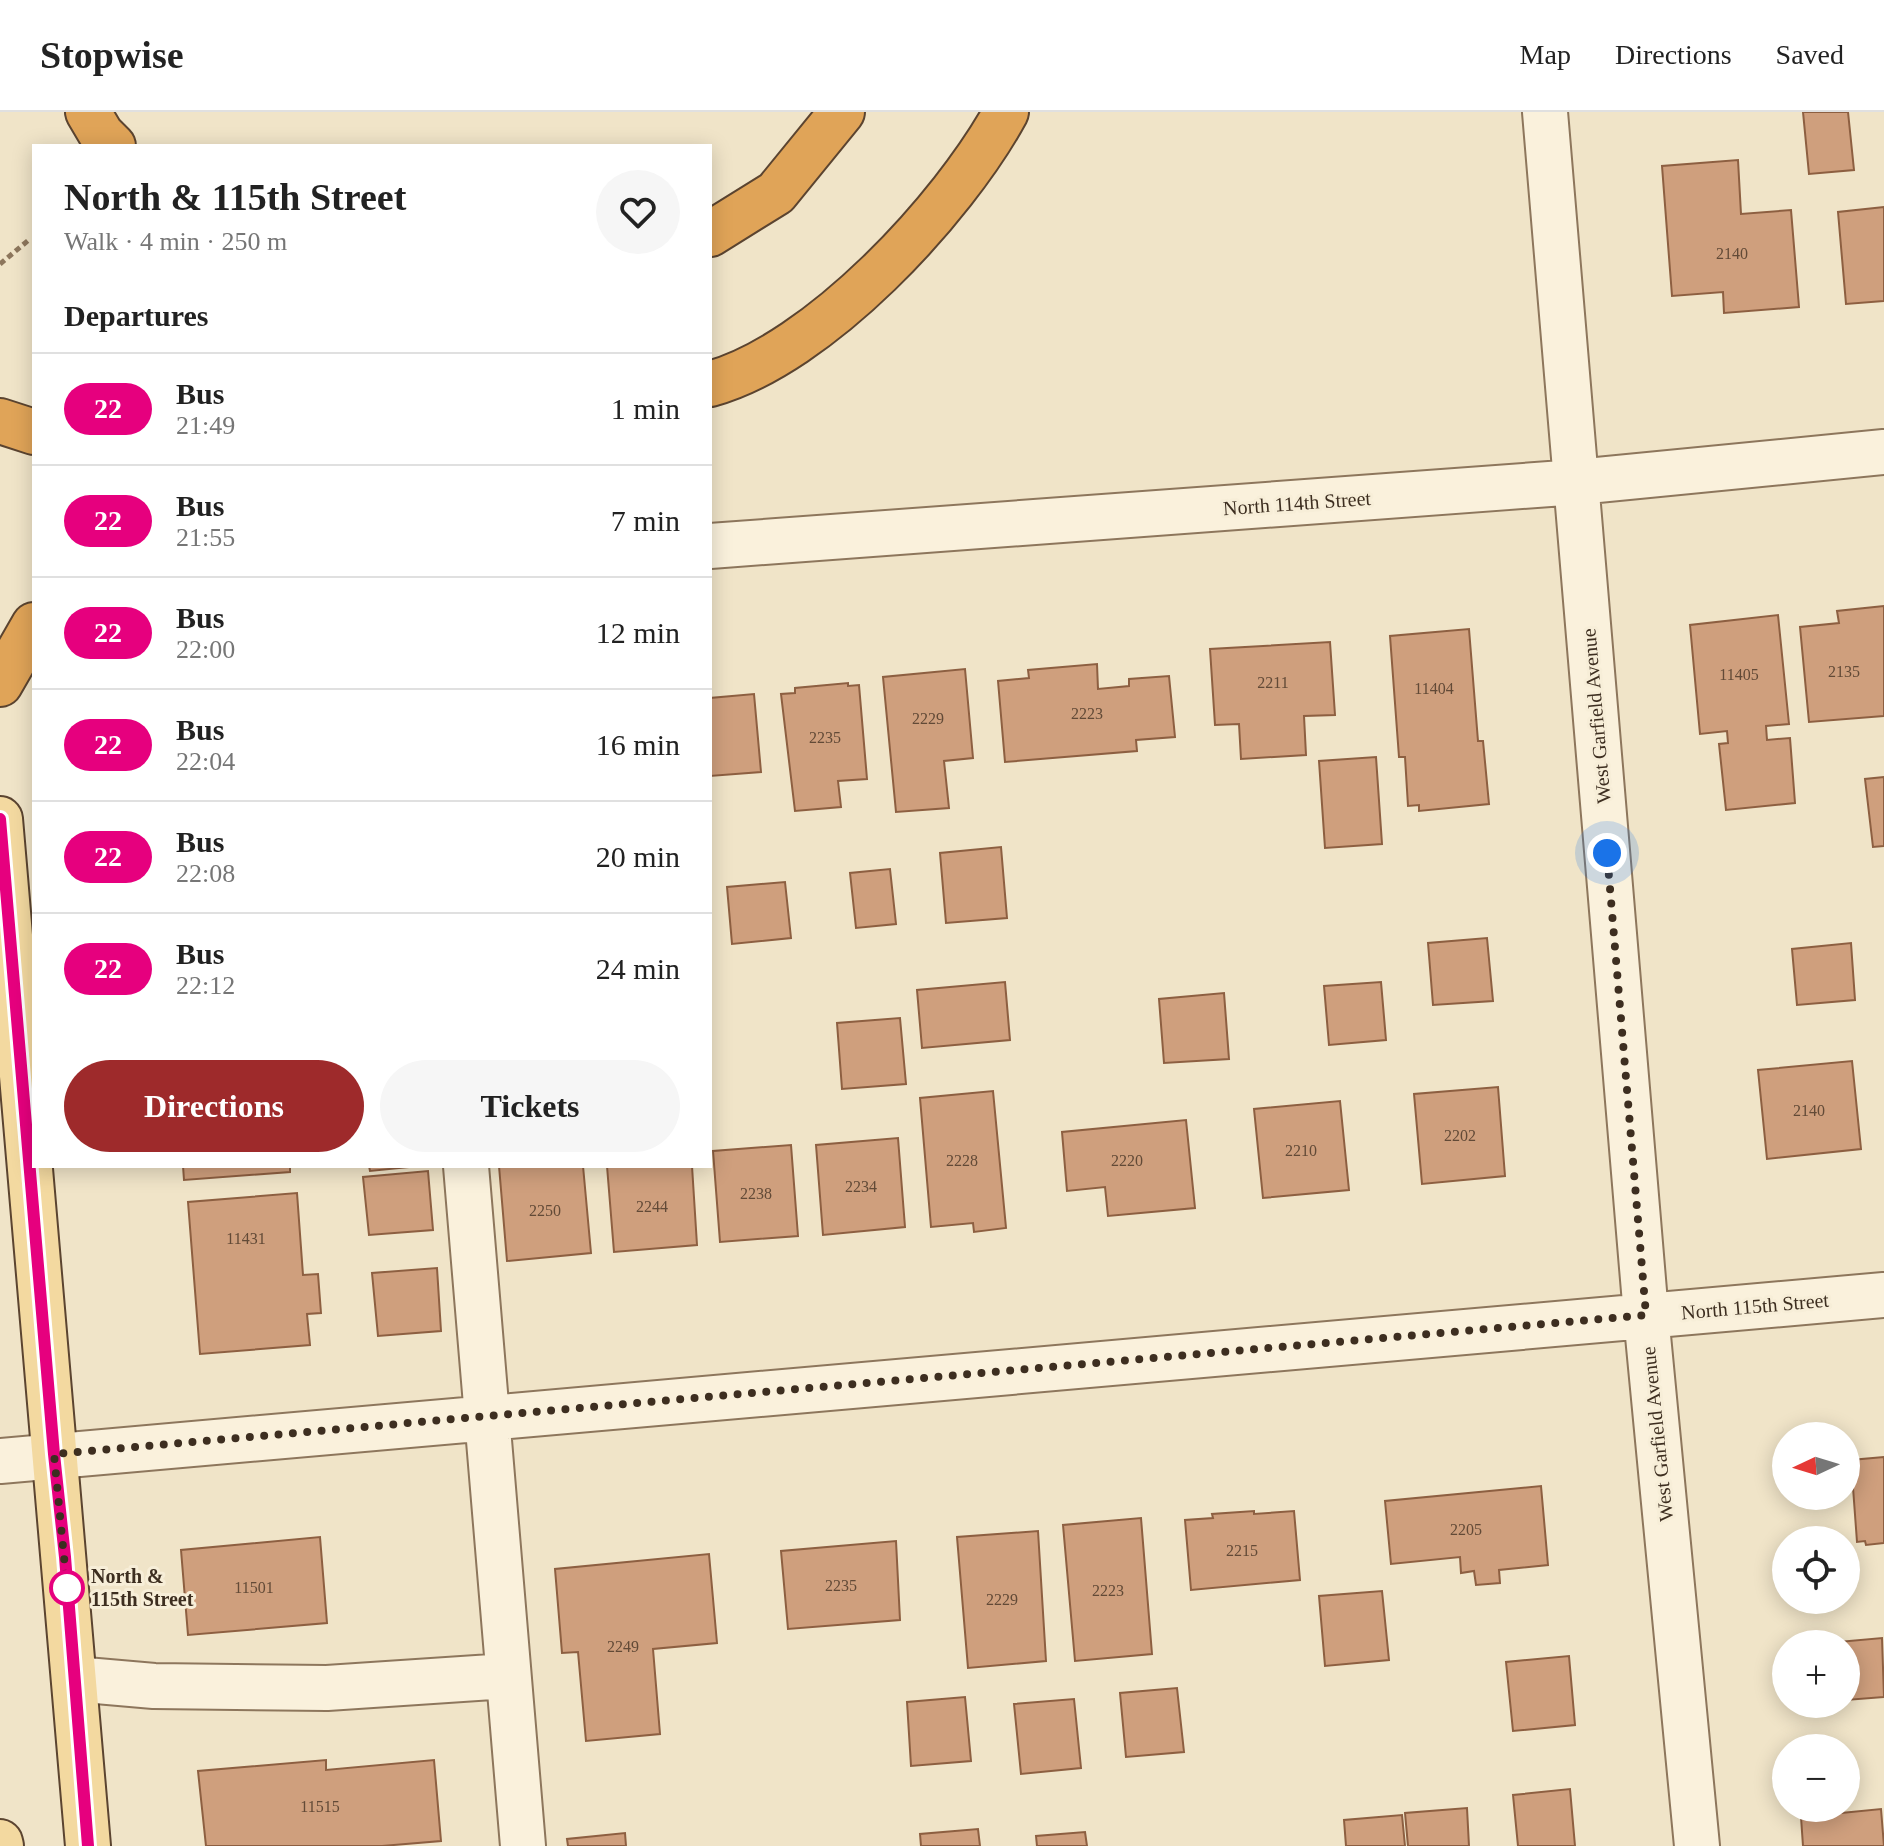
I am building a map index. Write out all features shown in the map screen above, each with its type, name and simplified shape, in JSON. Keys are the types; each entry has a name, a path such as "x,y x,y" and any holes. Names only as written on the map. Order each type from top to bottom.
{"highway":[{"path":"88,112 111,144"},
{"path":"712,233 776,193 842,112"},
{"path":"712,383 769,358 852,299 943,206 990,143 1006,112"},
{"path":"0,421 32,431"},
{"path":"0,684 32,628"}],"main road":[{"path":"0,819 88,1846"}],"street":[{"name":"West Garfield Avenue","path":"1545,112 1646,1315 1697,1846"},
{"name":"North 114th Street","path":"712,546 1577,482 1884,452"},
{"path":"466,1168 523,1846"},
{"name":"North 115th Street","path":"0,1461 1884,1295"},
{"path":"74,1679 154,1686 327,1688 507,1676"}],"path":[{"path":"0,264 30,239"}],"building":[{"path":"1803,112 1848,112 1854,170 1809,174"},
{"path":"1738,160 1741,214 1791,210 1799,307 1724,313 1723,292 1672,296 1662,166"},
{"path":"1884,207 1884,301 1846,304 1838,212"},
{"path":"1884,606 1884,716 1809,722 1800,627 1839,623 1837,611"},
{"path":"1778,615 1789,724 1766,726 1767,740 1790,738 1795,803 1726,810 1719,744 1728,743 1727,731 1700,734 1690,625"},
{"path":"1469,629 1478,741 1483,741 1489,804 1419,811 1419,805 1408,806 1405,757 1399,757 1390,636"},
{"path":"1330,642 1335,715 1304,716 1306,755 1241,759 1239,724 1215,725 1210,649"},
{"path":"1097,664 1098,689 1129,686 1129,679 1169,676 1175,737 1136,740 1137,751 1005,762 998,681 1029,678 1028,670"},
{"path":"965,669 973,758 944,761 949,808 896,812 883,677"},
{"path":"848,683 848,686 859,685 867,779 838,781 841,807 795,811 781,694 795,693 795,688"},
{"path":"754,694 761,772 712,776 712,698"},
{"path":"1376,757 1382,844 1325,848 1319,761"},
{"path":"1884,777 1884,846 1873,847 1865,779"},
{"path":"1001,847 1007,918 946,923 940,853"},
{"path":"890,869 896,924 856,928 850,873"},
{"path":"785,882 791,938 732,944 727,887"},
{"path":"1487,938 1493,1001 1433,1005 1428,943"},
{"path":"1851,943 1855,1000 1797,1005 1792,949"},
{"path":"1005,982 1010,1040 922,1048 917,990"},
{"path":"1381,982 1386,1040 1329,1045 1324,986"},
{"path":"1224,993 1229,1059 1164,1063 1159,999"},
{"path":"900,1018 906,1084 842,1089 837,1023"},
{"path":"1852,1061 1861,1149 1767,1159 1758,1070"},
{"path":"1498,1087 1505,1176 1422,1184 1414,1094"},
{"path":"993,1091 1006,1228 974,1232 973,1223 931,1227 920,1098"},
{"path":"1340,1101 1349,1190 1263,1198 1254,1109"},
{"path":"1186,1120 1195,1208 1108,1216 1105,1187 1067,1191 1062,1132"},
{"path":"898,1138 905,1227 823,1235 816,1145"},
{"path":"791,1145 798,1236 720,1242 713,1151"},
{"path":"183,1168 290,1168 290,1172 184,1180"},
{"path":"369,1168 399,1168 370,1171"},
{"path":"499,1168 583,1168 591,1253 507,1261"},
{"path":"607,1168 692,1168 697,1245 614,1252"},
{"path":"428,1171 433,1230 369,1235 363,1177"},
{"path":"297,1193 303,1275 318,1274 321,1313 307,1314 310,1345 200,1354 188,1202"},
{"path":"437,1268 441,1331 378,1336 372,1273"},
{"path":"1884,1457 1884,1543 1866,1545 1865,1541 1860,1542 1860,1526 1856,1526 1855,1510 1860,1510 1860,1459"},
{"path":"1541,1486 1548,1565 1499,1570 1500,1583 1476,1585 1474,1571 1461,1573 1460,1557 1391,1564 1385,1501"},
{"path":"1254,1511 1254,1514 1294,1511 1300,1580 1191,1590 1185,1520 1213,1518 1212,1514"},
{"path":"1141,1518 1152,1654 1075,1661 1063,1525"},
{"path":"1038,1531 1046,1661 968,1668 957,1537"},
{"path":"320,1537 327,1623 188,1635 181,1550"},
{"path":"896,1541 900,1620 788,1629 781,1551"},
{"path":"709,1554 717,1643 653,1649 660,1734 586,1741 578,1652 562,1653 555,1569"},
{"path":"1382,1591 1389,1660 1325,1666 1319,1596"},
{"path":"1882,1638 1884,1697 1860,1699 1860,1640"},
{"path":"1569,1656 1575,1725 1513,1731 1506,1662"},
{"path":"1177,1688 1184,1752 1126,1757 1120,1693"},
{"path":"965,1697 971,1761 911,1766 907,1702"},
{"path":"1074,1699 1081,1768 1021,1774 1014,1704"},
{"path":"326,1760 326,1770 434,1760 441,1841 382,1846 206,1846 198,1771"},
{"path":"1570,1789 1575,1846 1518,1846 1513,1795"},
{"path":"1467,1808 1469,1846 1408,1846 1405,1813"},
{"path":"1881,1809 1884,1846 1803,1846 1801,1822 1860,1822 1860,1811"},
{"path":"1402,1815 1405,1846 1346,1846 1344,1820"},
{"path":"978,1829 980,1846 921,1846 920,1834"},
{"path":"1085,1832 1087,1846 1037,1846 1036,1836"},
{"path":"625,1833 626,1846 568,1846 567,1839"}],"bus line":[{"name":"22","path":"0,819 88,1846"}],"place":[{"name":"North & 115th Street","path":"67,1588"}],"route":[{"path":"67,1588 54,1454 1646,1315 1607,853"}]}
